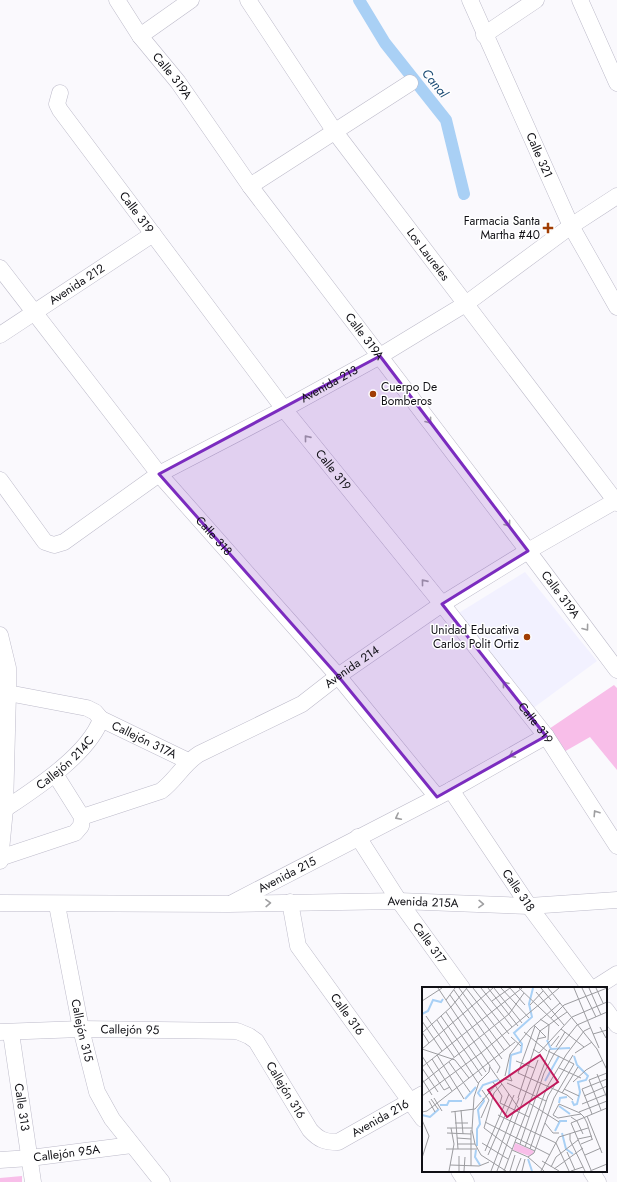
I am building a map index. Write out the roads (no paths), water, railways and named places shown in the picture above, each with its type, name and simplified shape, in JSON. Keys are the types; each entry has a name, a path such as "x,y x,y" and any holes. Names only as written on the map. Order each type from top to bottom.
{"street":[{"name":"Calle 319A","path":"117,0 140,36 178,82 250,186 617,670"},
{"path":"140,36 191,0"},
{"name":"Los Laureles","path":"248,0 335,132 617,501"},
{"name":"Calle 321","path":"470,0 484,35 571,226 617,307"},
{"path":"484,35 536,0"},
{"path":"580,0 617,83"},
{"path":"250,186 410,83"},
{"name":"Calle 319","path":"60,93 57,104 60,110 284,409 442,604 546,736 617,846"},
{"name":"Avenida 213","path":"0,480 45,542 54,545 64,542 159,474 284,409 380,356 467,303 571,226 617,196"},
{"name":"Avenida 212","path":"0,335 153,234"},
{"name":"Calle 318","path":"0,268 159,474 338,676 437,797"},
{"name":"Avenida 214","path":"82,818 161,791 172,783 188,761 199,754 302,704 338,676 442,604 528,551 617,501"},
{"path":"0,635 8,668 5,809 0,859 75,834 81,826 82,818 56,774"},
{"path":"8,693 87,708 95,712 101,719"},
{"name":"Callejón 317A","path":"101,719 188,761"},
{"name":"Callejón 214C","path":"5,809 56,774 97,731 101,719"},
{"name":"Avenida 215","path":"0,903 57,905 228,904 451,790 546,736"},
{"name":"Calle 318","path":"451,790 529,906 589,987"},
{"name":"Calle 317","path":"358,837 399,901 461,987"},
{"name":"Avenida 215A","path":"228,904 399,901 529,906 617,900"},
{"name":"Calle 316","path":"290,902 298,946 417,1097 422,1115"},
{"name":"Callejón 315","path":"57,905 81,1029 97,1092 112,1119 162,1182"},
{"path":"597,987 617,974"},
{"path":"607,1011 617,1025"},
{"name":"Callejón 95","path":"6,1032 81,1029 237,1031"},
{"name":"Callejón 316","path":"237,1031 256,1041 310,1130 317,1137 326,1142 338,1142"},
{"name":"Calle 313","path":"6,1032 30,1158 33,1182"},
{"name":"Avenida 216","path":"338,1142 417,1097"},
{"name":"Callejón 95A","path":"0,1160 30,1158 132,1145"},
{"path":"459,1172 466,1182"},
{"path":"592,1172 598,1182"}],"waterway":[{"name":"Canal","path":"359,0 385,43 446,120 464,194"}],"place":[{"name":"Farmacia Santa Martha #40","path":"548,228"},
{"name":"Cuerpo De Bomberos","path":"373,394"},
{"name":"Unidad Educativa Carlos Polit Ortiz","path":"527,637"}]}
